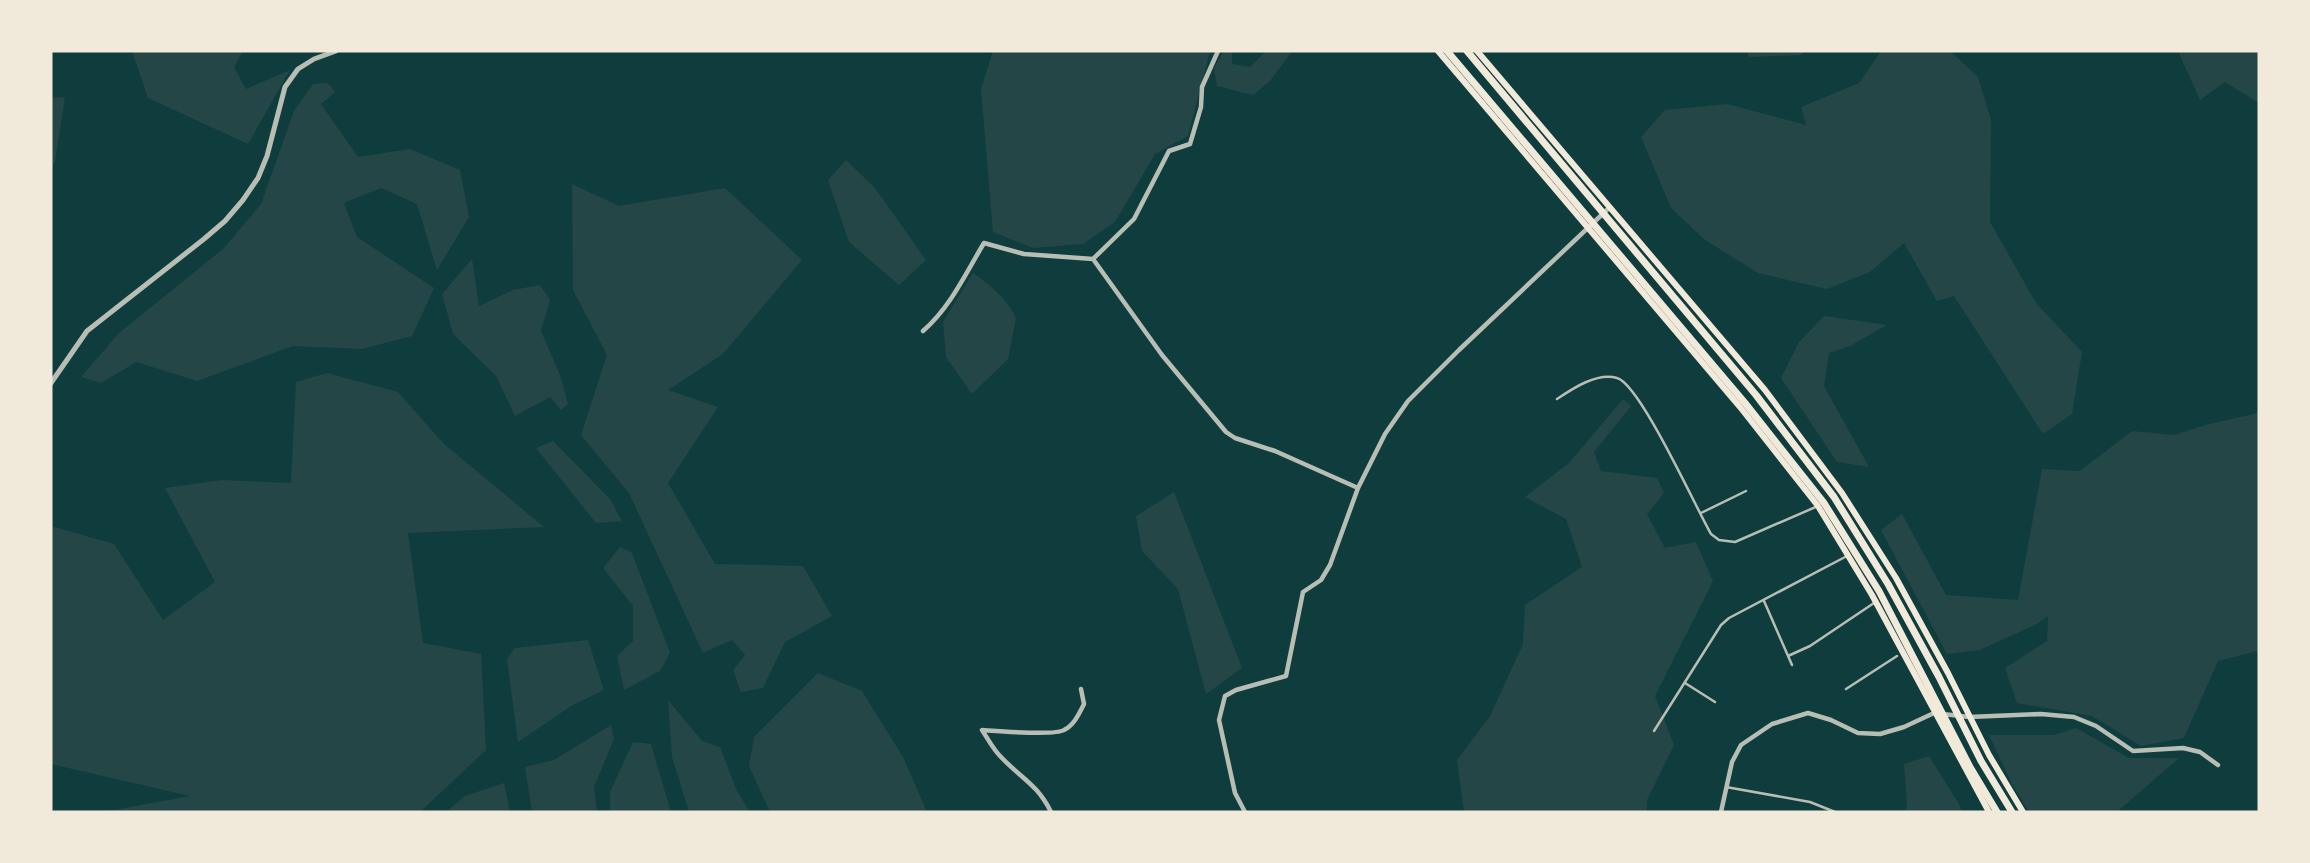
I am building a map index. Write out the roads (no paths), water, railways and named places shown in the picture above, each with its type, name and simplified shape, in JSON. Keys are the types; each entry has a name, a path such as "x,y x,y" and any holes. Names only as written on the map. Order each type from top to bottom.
{"highway":[{"path":"1447,51 1745,403 1824,502 1879,591 1970,767 1997,812"},
{"path":"1467,51 1756,395 1834,497 1888,584 1981,761 2012,812"}],"main road":[{"path":"1438,51 1740,408 1818,506 1875,602 1989,812"},
{"path":"1477,51 1765,390 1843,493 1896,578 1969,717 2023,812"}],"street":[{"path":"51,383 87,331 225,221 258,178 267,156 285,87 298,69 314,59 336,51"},
{"path":"923,331 934,322 946,305 984,243 1024,254 1094,259 1134,219 1169,151 1190,144 1201,107 1202,87 1218,51"},
{"path":"1245,812 1235,793 1219,720 1225,696 1236,690 1286,676 1303,592 1321,580 1330,565 1358,488 1385,434 1408,401 1458,350 1610,207"},
{"path":"1094,259 1162,355 1226,432 1358,488"},
{"path":"1051,812 1030,780 1000,757 982,730 1052,734 1064,731 1076,719 1084,704 1081,690"},
{"path":"1721,812 1732,762 1741,745 1773,724 1808,713 1858,733 1880,734 1904,727 1934,713 1969,717 2041,714 2074,717 2096,726 2133,751 2183,748 2200,752 2218,765"}],"lane":[{"path":"1557,399 1597,379 1616,377 1622,380 1681,474 1714,537 1735,542 1818,506"},
{"path":"1701,513 1746,491"},
{"path":"1654,731 1721,625 1848,555"},
{"path":"1763,600 1792,665"},
{"path":"1788,656 1810,646 1875,602"},
{"path":"1846,690 1897,656"},
{"path":"1684,682 1715,702"},
{"path":"1726,788 1810,802 1835,812"}]}
